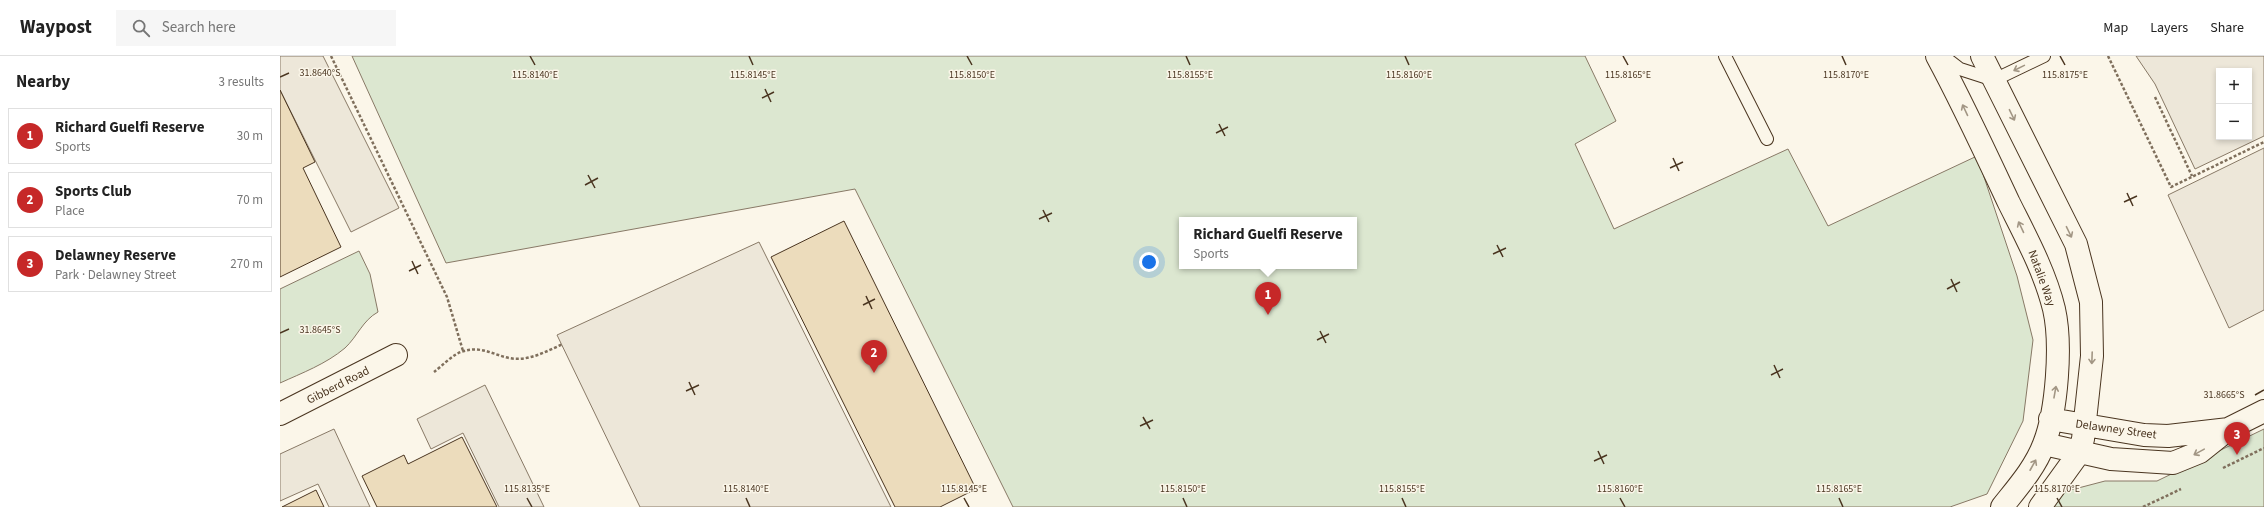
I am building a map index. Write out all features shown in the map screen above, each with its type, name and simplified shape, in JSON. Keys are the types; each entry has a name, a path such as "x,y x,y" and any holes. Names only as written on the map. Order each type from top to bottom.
{"street":[{"name":"Natalie Way","path":"1937,56 1961,101 2037,261 2054,309 2058,337 2057,377 2044,444 2027,476 2002,507"},
{"path":"1982,56 2076,244 2091,302 2092,356 2089,399 2079,453 2040,507"},
{"name":"Gibberd Road","path":"280,414 396,355"},
{"name":"Delawney Street","path":"2044,444 2111,459 2173,463 2200,452 2230,428 2264,412"},
{"name":"Delawney Street","path":"2050,419 2144,435 2168,436 2230,428"}],"lane":[{"path":"1725,56 1767,139"},
{"path":"1943,56 1960,69 1994,80 2044,56"}],"path":[{"path":"331,56 447,297 463,351"},
{"path":"2108,56 2171,187 2264,142"},
{"path":"2155,97 2192,176"},
{"path":"434,372 463,351 475,349 495,352 510,358 522,358 543,353 563,344"}],"green space":[{"path":"352,56 1585,56 1616,121 1575,144 1614,229 1788,149 1828,226 1977,156 2017,276 2033,340 2023,421 1987,494 1950,507 1013,507 855,189 446,263"},
{"path":"359,251 370,274 378,312 368,319 349,344 338,354 314,368 280,383 280,289"},
{"path":"2264,429 2264,507 2047,507 2063,492 2105,481 2157,481"}],"shaded area":[{"path":"280,56 323,56 399,208 351,232 280,90"},
{"path":"2136,56 2264,56 2264,136 2195,169 2155,84"},
{"path":"2264,148 2264,310 2229,328 2168,195"},
{"path":"759,242 891,507 640,507 557,335"},
{"path":"485,385 544,507 499,507 463,433 431,449 417,419"},
{"path":"334,429 370,507 329,507 318,484 280,501 280,454"}],"building":[{"path":"280,90 315,162 303,168 341,247 280,277"},
{"path":"844,221 976,489 940,507 895,507 771,257"},
{"path":"462,437 497,507 377,507 362,476 404,455 408,464"},
{"path":"316,490 324,507 282,507"}],"place":[{"name":"Richard Guelfi Reserve","path":"1268,315"},
{"name":"Sports Club","path":"874,373"},
{"name":"Delawney Reserve","path":"2237,455"}]}
